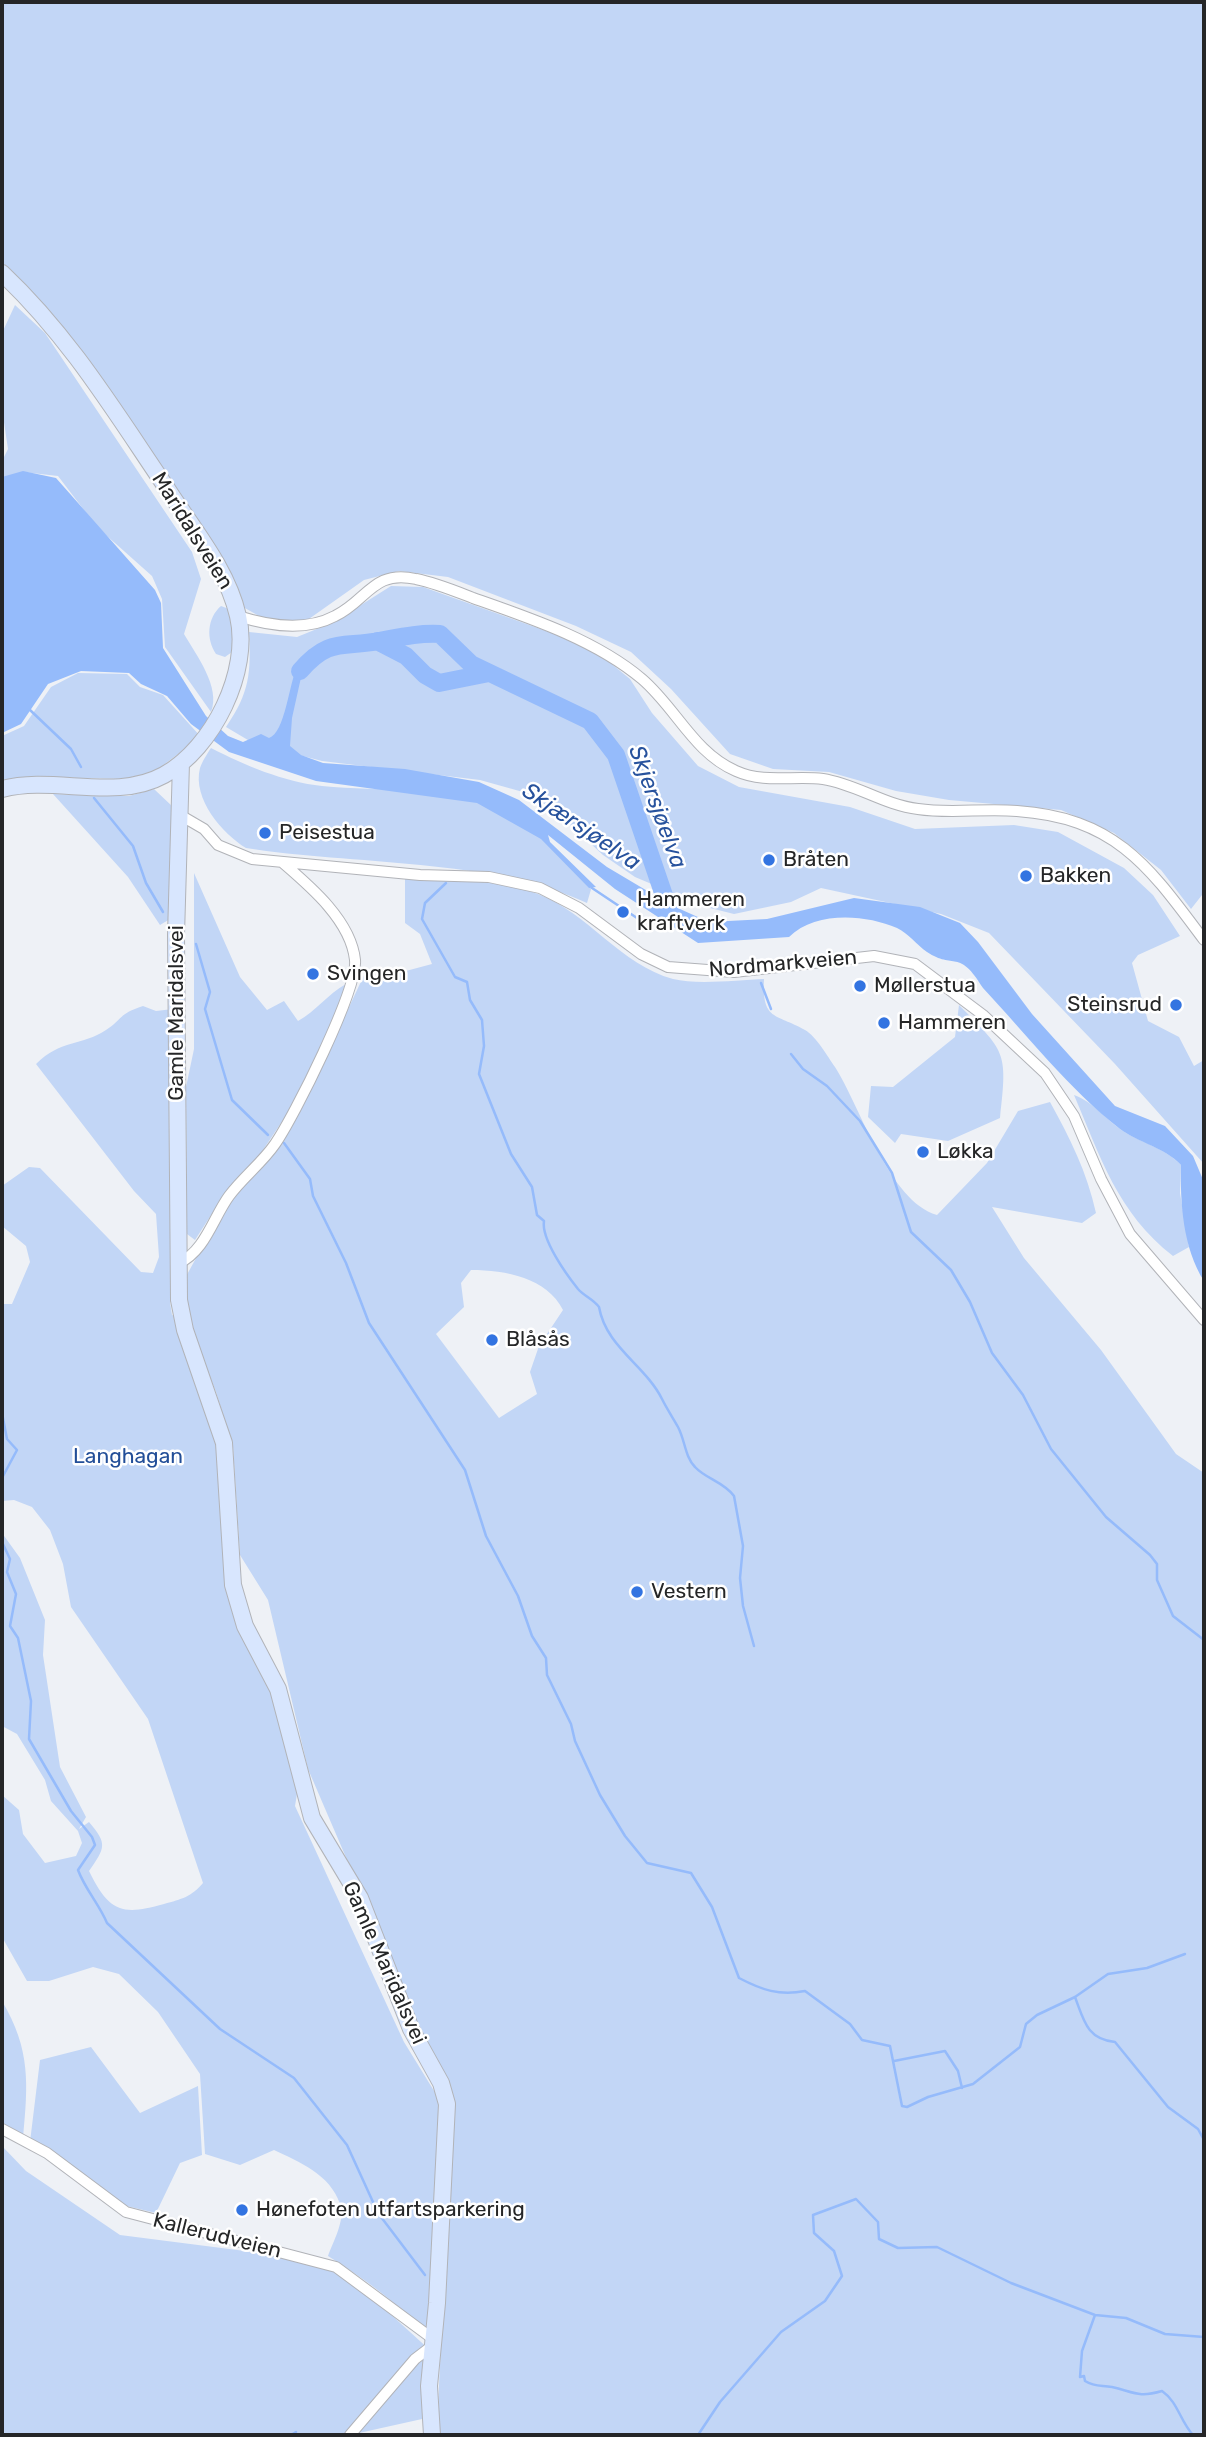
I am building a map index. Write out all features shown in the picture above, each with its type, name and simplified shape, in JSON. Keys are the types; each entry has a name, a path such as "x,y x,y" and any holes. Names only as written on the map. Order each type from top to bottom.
{"street":[{"name":"Maridalsveien","path":"2,273 52,326 103,390 214,559 239,616 240,639 237,666 216,719 204,738 181,764 150,782 129,786 33,785 2,789"},
{"path":"239,616 274,626 308,624 337,616 381,580 404,577 433,583 529,618 625,667 653,689 707,752 736,771 761,779 833,781 883,801 917,809 1024,811 1065,820 1103,834 1128,849 1152,871 1204,940"},
{"name":"Gamle Maridalsvei","path":"181,764 176,935 179,1263 182,1320 217,1418 227,1455 229,1556 241,1614 278,1689 312,1818 360,1898 411,2029 441,2083 447,2104 429,2386 432,2435"},
{"name":"Nordmarkveien","path":"180,815 204,830 218,845 239,856 284,863 489,877 520,883 558,896 650,960 681,970 734,972 874,956 915,964 984,1015 1045,1073 1074,1116 1101,1179 1130,1234 1204,1320"},
{"path":"179,1263 195,1252 230,1195 279,1138 318,1063 351,985 355,960 343,929 321,899 284,863"},
{"name":"Kallerudveien","path":"2,2129 47,2152 126,2212 336,2267 433,2343"},
{"path":"351,2435 415,2358 433,2343"}],"green space":[{"path":"2,2 1204,2 1202,895 1191,909 1161,870 1114,833 1061,810 949,800 896,791 829,772 773,769 730,754 671,689 631,652 576,626 448,577 399,571 364,580 299,626 268,621 243,607 229,573 116,400 36,300 2,265"},
{"path":"15,305 45,333 192,552 201,579 184,634 210,682 213,692 211,712 165,647 162,599 152,576 97,527 58,476 23,472 2,478 2,461 8,449 2,409 2,333"},
{"path":"391,586 423,587 591,647 630,679 652,713 698,766 739,787 850,807 915,829 1014,825 1058,832 1124,868 1153,895 1180,936 1138,955 1132,963 1148,1021 1179,1037 1194,1066 1204,1060 1204,1164 1115,1064 989,933 941,914 821,888 791,902 734,914 706,907 635,877 603,855 554,810 523,792 480,780 322,761 253,743 226,727 240,703 247,682 249,632 297,637 334,622"},
{"path":"221,606 229,609 234,628 232,652 225,657 216,654 209,635 213,616"},
{"path":"78,673 127,674 140,687 163,695 201,737 154,772 123,779 36,777 2,788 2,736 24,726 51,687"},
{"path":"211,748 237,761 293,781 345,788 436,793 480,802 502,811 539,835 592,886 587,903 549,888 465,870 246,848 219,825 201,792 200,768"},
{"path":"154,789 173,807 170,919 160,925 128,877 53,794 129,796"},
{"path":"194,873 240,977 267,1010 284,1001 298,1021 346,984 345,997 293,1105 261,1153 224,1195 195,1240 187,1234 186,1087 194,1049"},
{"path":"405,876 489,883 522,889 556,903 637,962 673,979 705,982 764,979 768,1009 772,1014 805,1030 817,1042 835,1067 890,1173 904,1192 920,1206 937,1215 987,1163 1018,1111 1050,1102 1057,1115 1083,1169 1096,1213 1082,1223 992,1207 1024,1258 1101,1350 1176,1454 1204,1473 1204,2435 438,2435 451,2181 449,2097 308,1769 268,1600 240,1555 233,1447 216,1392 187,1319 184,1280 228,1200 299,1113 366,971 376,979 432,964 420,934 405,923","holes":["471,1270 511,1274 536,1283 547,1290 563,1310 539,1346 530,1372 537,1394 499,1418 436,1334 464,1307 461,1283"]},
{"path":"959,1005 986,1033 1000,1054 1003,1078 1000,1118 948,1141 901,1134 895,1143 868,1117 871,1086 893,1087 955,1037"},
{"name":"Langhagan","path":"143,1006 156,1011 173,1009 177,1297 170,1302 172,1315 185,1319 224,1443 227,1550 299,1782 295,1806 404,2042 439,2099 444,2144 431,2339 408,2315 382,2294 328,2256 338,2230 340,2204 329,2185 313,2170 274,2150 240,2165 205,2154 200,2074 158,2012 119,1974 93,1967 49,1981 27,1981 2,1937 2,1795 19,1810 23,1834 45,1863 76,1856 82,1843 78,1831 51,1801 45,1780 17,1734 2,1726 2,1533 20,1558 45,1620 43,1655 60,1767 86,1817 79,1829 89,1822 102,1841 101,1851 89,1871 96,1885 110,1903 127,1910 137,1910 181,1899 203,1883 148,1719 71,1607 63,1564 50,1530 32,1507 14,1500 2,1501 2,1304 12,1304 30,1262 26,1246 2,1226 2,1186 29,1167 40,1168 141,1272 153,1273 159,1257 156,1214 134,1191 36,1064 54,1050 97,1035 125,1014"},
{"path":"1074,1095 1088,1102 1123,1131 1161,1150 1181,1165 1180,1193 1189,1247 1173,1256 1138,1221 1102,1162"},
{"path":"2,2001 23,2052 26,2101 23,2138 2,2126"},
{"path":"91,2047 140,2113 198,2086 202,2155 180,2163 156,2213 118,2204 30,2142 40,2060"},
{"path":"2,2146 26,2171 120,2235 323,2261 353,2280 432,2352 431,2417 350,2435 2,2435"}],"water":[{"path":"23,471 56,478 155,590 161,603 163,648 206,716 228,736 243,742 261,734 269,738 274,734 283,718 297,667 313,651 318,658 302,673 292,718 290,746 301,755 323,763 405,769 479,782 519,800 607,867 671,905 709,922 767,919 854,898 920,907 960,923 978,942 1032,1014 1115,1106 1165,1126 1193,1156 1204,1182 1204,1281 1191,1254 1184,1225 1181,1165 1167,1154 1127,1134 1083,1097 983,988 968,968 927,952 897,928 856,918 826,919 812,923 789,937 698,943 615,889 548,835 550,842 596,887 589,888 541,839 477,803 316,781 229,752 191,724 167,696 141,684 129,673 81,671 48,684 21,724 2,733 2,477"}],"waterway":[{"name":"Skjersjøelva","path":"300,671 310,660 328,648 440,634 471,664 590,721 616,755 671,916"},
{"path":"377,641 406,656 425,675 439,683 489,673"},
{"path":"30,710 71,749 81,767"},
{"path":"94,798 133,846 146,883 163,912"},
{"path":"446,883 425,903 422,919 455,977 467,982 470,1000 482,1020 484,1046 479,1074 511,1154 532,1187 537,1215 544,1221 546,1237 561,1266 578,1289 599,1307 609,1333 655,1387 678,1427 692,1463 734,1496 743,1546 740,1578 743,1606 754,1646"},
{"path":"592,888 637,918"},
{"path":"196,944 210,992 205,1009 232,1100 268,1135"},
{"path":"761,983 771,1009"},
{"path":"791,1054 803,1069 827,1086 860,1121 892,1173 911,1232 951,1270 970,1302 992,1353 1023,1395 1051,1449 1106,1517 1150,1555 1157,1564 1157,1580 1173,1616 1204,1640"},
{"path":"284,1143 310,1179 313,1196 346,1263 369,1323 465,1470 486,1536 518,1596 532,1636 546,1658 547,1675 571,1724 575,1741 600,1795 625,1836 647,1863 691,1873 712,1907 739,1978 771,1991 805,1991 850,2024 862,2040 890,2046 902,2106 907,2107 928,2097 973,2084 1020,2047 1026,2024 1037,2015 1075,1997 1108,1974 1147,1968 1185,1954"},
{"path":"2,1413 7,1439 17,1450 2,1478"},
{"path":"2,1542 10,1559 7,1572 16,1594 10,1626 18,1638 31,1701 29,1739 71,1811 92,1837 95,1845 78,1870 84,1884 107,1923 220,2029 294,2078 347,2145 378,2213 425,2275"},
{"path":"1075,1997 1084,2021 1092,2033 1115,2042 1168,2107 1198,2129 1204,2140"},
{"path":"894,2061 945,2051 958,2071 962,2088"},
{"path":"698,2435 720,2402 781,2332 825,2301 842,2276 834,2251 814,2233 813,2215 856,2199 878,2222 879,2239 898,2248 937,2247 1011,2283 1095,2315 1126,2318 1165,2334 1204,2337"},
{"path":"1095,2315 1082,2351 1080,2377 1084,2376 1085,2381 1092,2384 1136,2394 1162,2391 1172,2401 1193,2435"},
{"path":"291,2435 296,2432"}],"place":[{"name":"Peisestua","path":"265,833"},
{"name":"Bråten","path":"769,860"},
{"name":"Bakken","path":"1026,876"},
{"name":"Hammeren kraftverk","path":"623,912"},
{"name":"Svingen","path":"313,974"},
{"name":"Møllerstua","path":"860,986"},
{"name":"Steinsrud","path":"1176,1005"},
{"name":"Hammeren","path":"884,1023"},
{"name":"Løkka","path":"923,1152"},
{"name":"Blåsås","path":"492,1340"},
{"name":"Vestern","path":"637,1592"},
{"name":"Hønefoten utfartsparkering","path":"242,2210"}],"water label":[{"name":"Skjærsjøelva","path":"581,827"}]}
